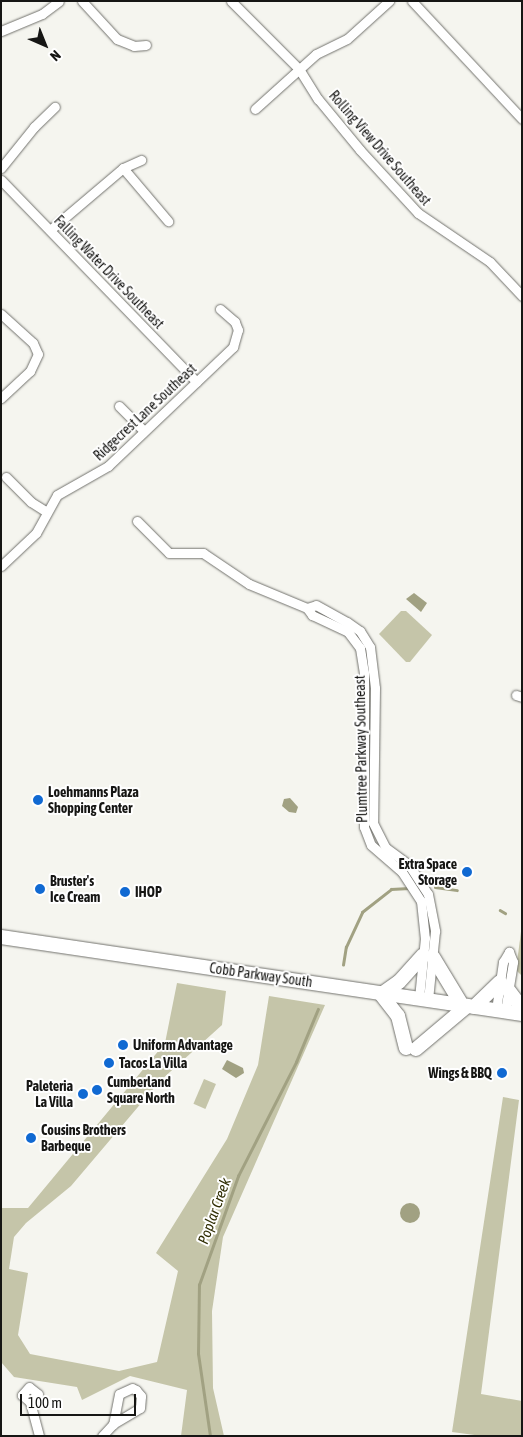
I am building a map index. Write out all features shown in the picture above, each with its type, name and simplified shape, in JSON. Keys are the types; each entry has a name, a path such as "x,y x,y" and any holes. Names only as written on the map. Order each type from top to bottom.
{"main road":[{"name":"Cobb Parkway South","path":"1,937 522,1014"},
{"path":"468,1006 428,956 399,982 381,993 398,1016 411,1049 468,1006 504,986 522,1008"}],"street":[{"path":"1,31 42,14 59,1"},
{"path":"82,1 117,39 134,46 146,45"},
{"name":"Rolling View Drive Southeast","path":"232,1 299,69 318,99 418,213 490,262 522,296"},
{"path":"255,109 322,50 354,34 389,1"},
{"path":"412,1 522,118"},
{"path":"1,168 34,127 55,107"},
{"path":"50,230 123,168 141,160"},
{"path":"123,168 168,221"},
{"name":"Falling Water Drive Southeast","path":"1,180 197,382"},
{"name":"Ridgecrest Lane Southeast","path":"1,566 36,533 47,512 61,492 101,472 223,358 236,338 235,322 220,308"},
{"path":"1,314 33,343 38,354 30,371 1,398"},
{"path":"119,406 144,432"},
{"path":"6,476 31,502 47,512"},
{"name":"Plumtree Parkway Southeast","path":"137,521 169,552 203,553 248,584 307,608 316,605 360,631 370,647 375,688 373,824 386,848 409,864 428,894 434,920 423,999"},
{"path":"501,1011 504,986"},
{"path":"30,1402 39,1436"},
{"path":"102,1436 112,1424"}],"shaded area":[{"path":"414,593 427,603 421,612 406,599"},
{"path":"401,611 406,611 432,635 410,662 406,662 379,634"},
{"path":"290,798 298,807 296,813 289,812 282,806 284,799"},
{"path":"522,924 522,976 516,970"},
{"path":"177,983 226,991 222,1025 160,1081 71,1186 26,1223 14,1237 9,1269 28,1273 18,1335 30,1354 119,1371 157,1362 178,1271 156,1253 227,1139 258,1065 269,996 325,1005 223,1237 212,1311 213,1388 224,1436 181,1436 187,1390 130,1376 82,1400 77,1387 14,1377 1,1362 1,1208 28,1208 165,1043"},
{"path":"227,1060 243,1068 244,1073 236,1078 222,1069"},
{"path":"204,1079 216,1084 205,1109 193,1104"},
{"path":"503,1097 519,1100 481,1394 522,1401 522,1436 482,1436 452,1432"},
{"path":"410,1203 417,1206 420,1213 417,1220 410,1223 403,1220 400,1213 403,1206"}],"waterway":[{"name":"Poplar Creek","path":"435,887 457,890"},
{"name":"Poplar Creek","path":"343,965 346,947 362,912 391,889 409,888"},
{"name":"Poplar Creek","path":"500,910 505,913"},
{"name":"Poplar Creek","path":"210,1436 198,1354 199,1285 238,1176 296,1062 318,1009"}],"place":[{"name":"Loehmanns Plaza Shopping Center","path":"38,800"},
{"name":"Extra Space Storage","path":"467,872"},
{"name":"Bruster's Ice Cream","path":"40,889"},
{"name":"IHOP","path":"125,892"},
{"name":"Uniform Advantage","path":"123,1045"},
{"name":"Tacos La Villa","path":"109,1063"},
{"name":"Wings & BBQ","path":"502,1073"},
{"name":"Cumberland Square North","path":"97,1090"},
{"name":"Paleteria La Villa","path":"83,1094"},
{"name":"Cousins Brothers Barbeque","path":"31,1138"}]}
